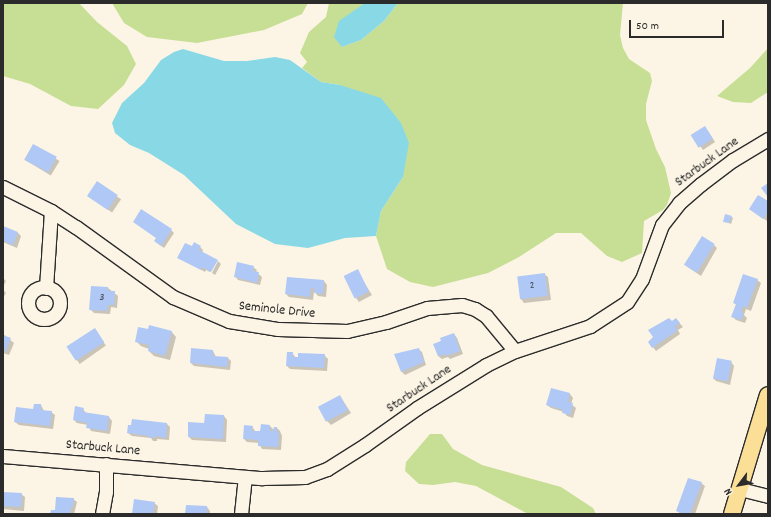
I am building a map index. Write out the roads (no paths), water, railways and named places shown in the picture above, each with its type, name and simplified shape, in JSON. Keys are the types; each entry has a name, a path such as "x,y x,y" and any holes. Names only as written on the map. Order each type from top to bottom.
{"main road":[{"path":"732,514 768,396"}],"street":[{"name":"Starbuck Lane","path":"3,456 245,477 305,477 327,469 443,390 486,365 515,351 590,326 627,302 642,279 662,226 678,203 733,160 768,139"},
{"name":"Seminole Drive","path":"3,187 51,211 76,227 173,298 229,321 278,329 347,332 386,322 427,308 462,305 475,309 486,316 515,351"},
{"path":"46,288 51,211"},
{"path":"102,514 106,492 106,464"},
{"path":"241,514 245,477"},
{"path":"740,489 768,496"}],"water":[{"path":"365,3 398,3 384,21 361,40 342,47 334,37 339,21"},
{"path":"183,49 224,61 247,61 275,57 290,60 321,82 340,85 381,98 401,123 409,143 403,177 381,211 376,236 345,238 308,248 275,244 236,224 184,175 149,153 130,145 115,133 112,123 122,103 144,83 161,60 174,52"}]}
